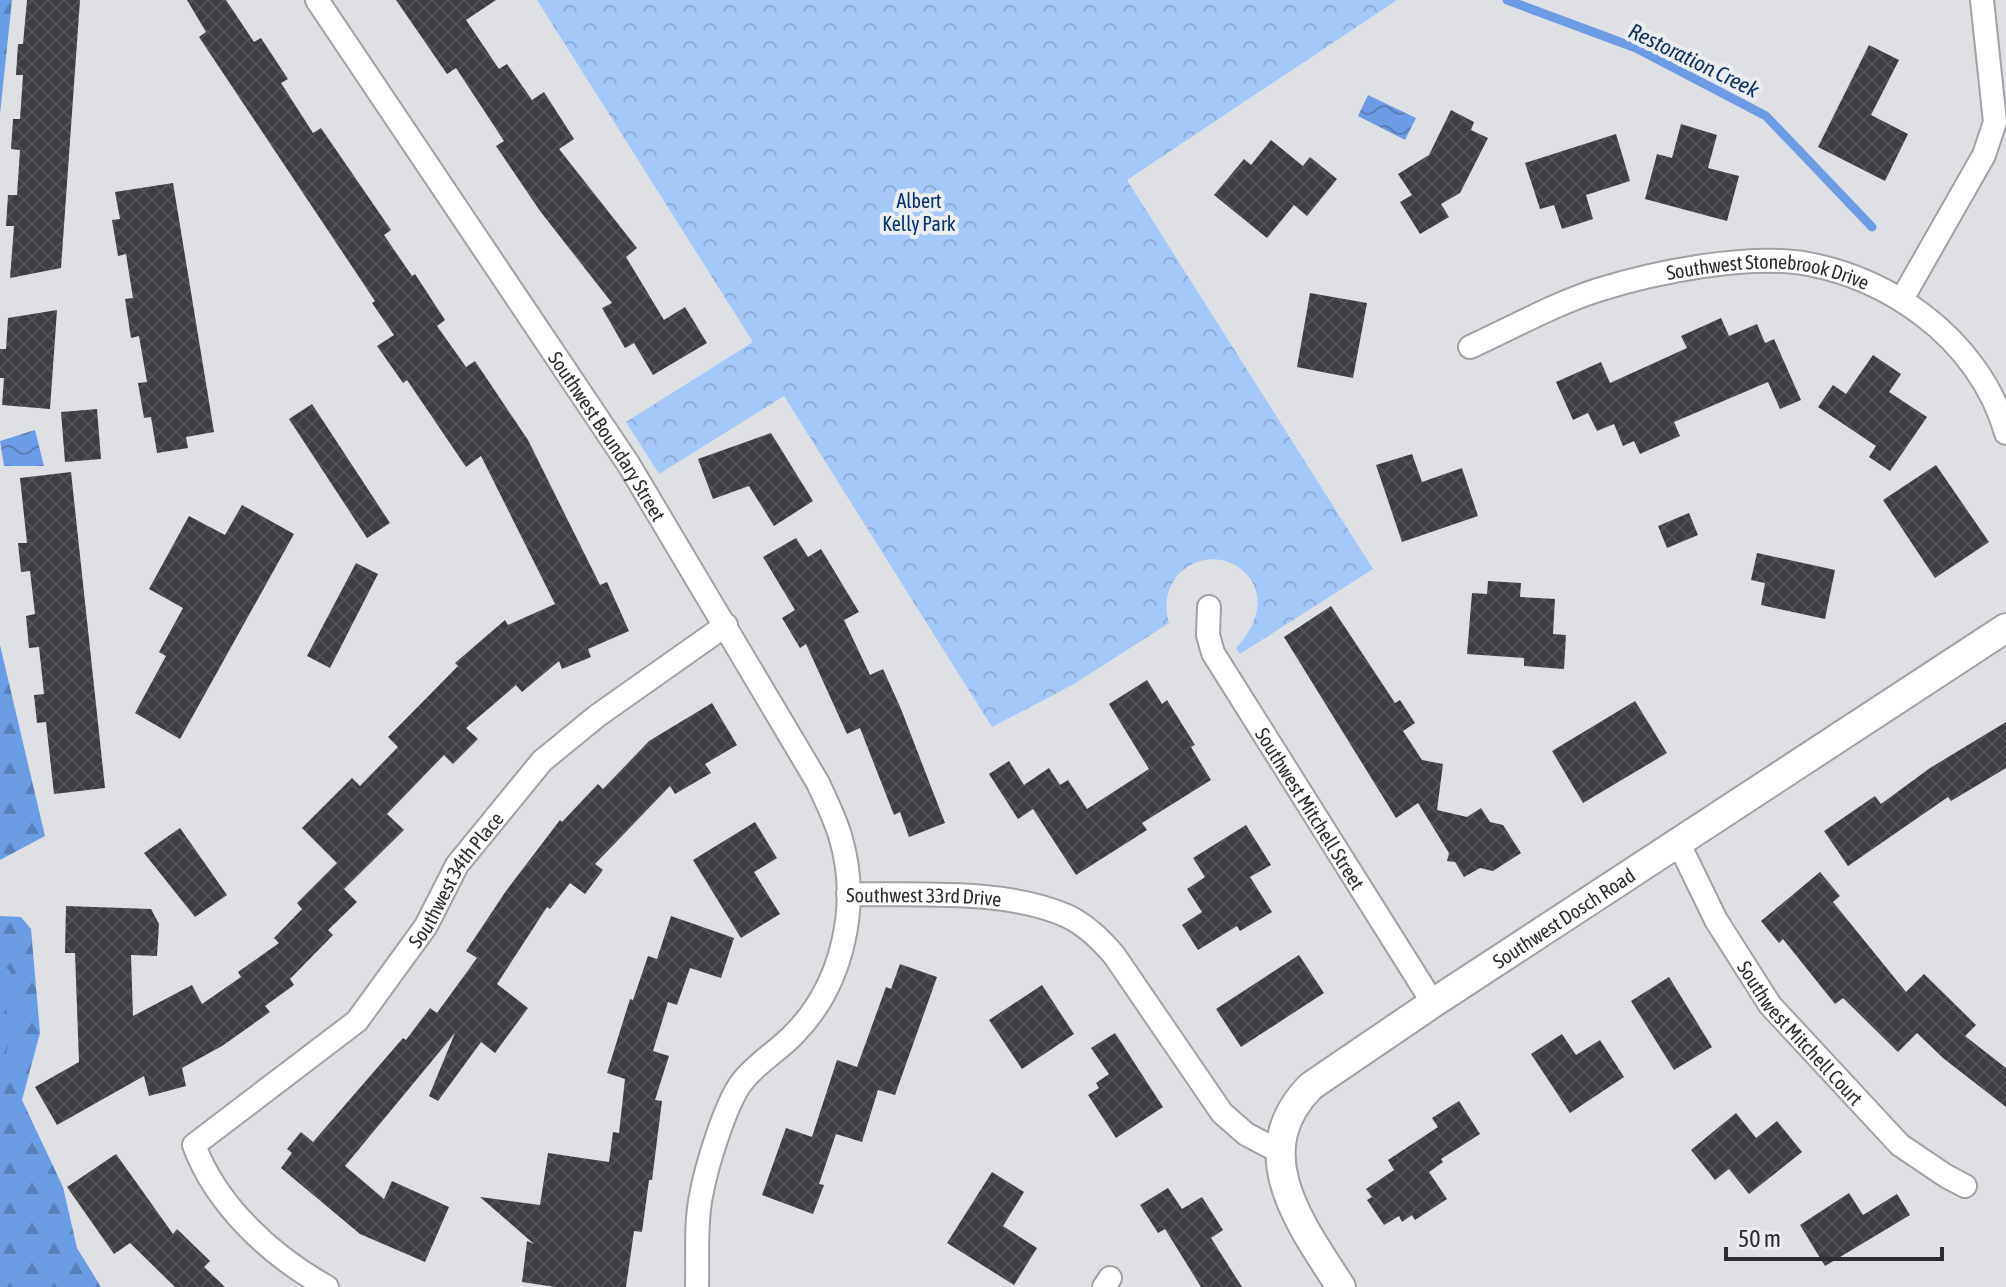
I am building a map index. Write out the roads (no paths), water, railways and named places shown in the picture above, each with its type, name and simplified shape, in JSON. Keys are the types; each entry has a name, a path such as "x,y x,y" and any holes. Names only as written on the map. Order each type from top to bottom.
{"street":[{"name":"Southwest Boundary Street","path":"317,0 629,465 726,625 818,783 842,840 848,894"},
{"path":"1902,299 1984,155 1995,122 1982,0"},
{"name":"Southwest Stonebrook Drive","path":"1470,347 1598,290 1667,272 1742,261 1807,263 1869,282 1902,299 1939,328 1981,377 1999,408 2006,433"},
{"name":"Southwest Mitchell Street","path":"1209,607 1208,635 1213,653 1433,1003"},
{"name":"Southwest 34th Place","path":"327,1287 284,1258 229,1205 202,1165 194,1145 357,1021 426,926 457,865 542,761 597,716 726,625"},
{"name":"Southwest Dosch Road","path":"1278,1151 1289,1115 1297,1100 1311,1086 2006,628"},
{"name":"Southwest Mitchell Court","path":"1678,842 1716,920 1770,1005 1900,1145 1965,1186"},
{"name":"Southwest 33rd Drive","path":"697,1287 701,1197 725,1115 742,1082 796,1033 817,1007 833,977 844,943 848,894 975,897 1018,902 1066,916 1094,933 1114,955 1222,1113 1246,1134 1278,1151"},
{"path":"1278,1151 1282,1175 1294,1210 1341,1287"}],"water":[{"path":"1368,95 1416,118 1405,140 1358,116"},
{"path":"35,430 44,466 4,466 0,441"}],"waterway":[{"name":"Restoration Creek","path":"1507,0 1636,48 1766,116 1872,227"},
{"path":"0,1093 15,1038 6,973"},
{"path":"0,1268 0,1281"}],"park label":[{"name":"Albert Kelly Park","path":"919,212"}]}
